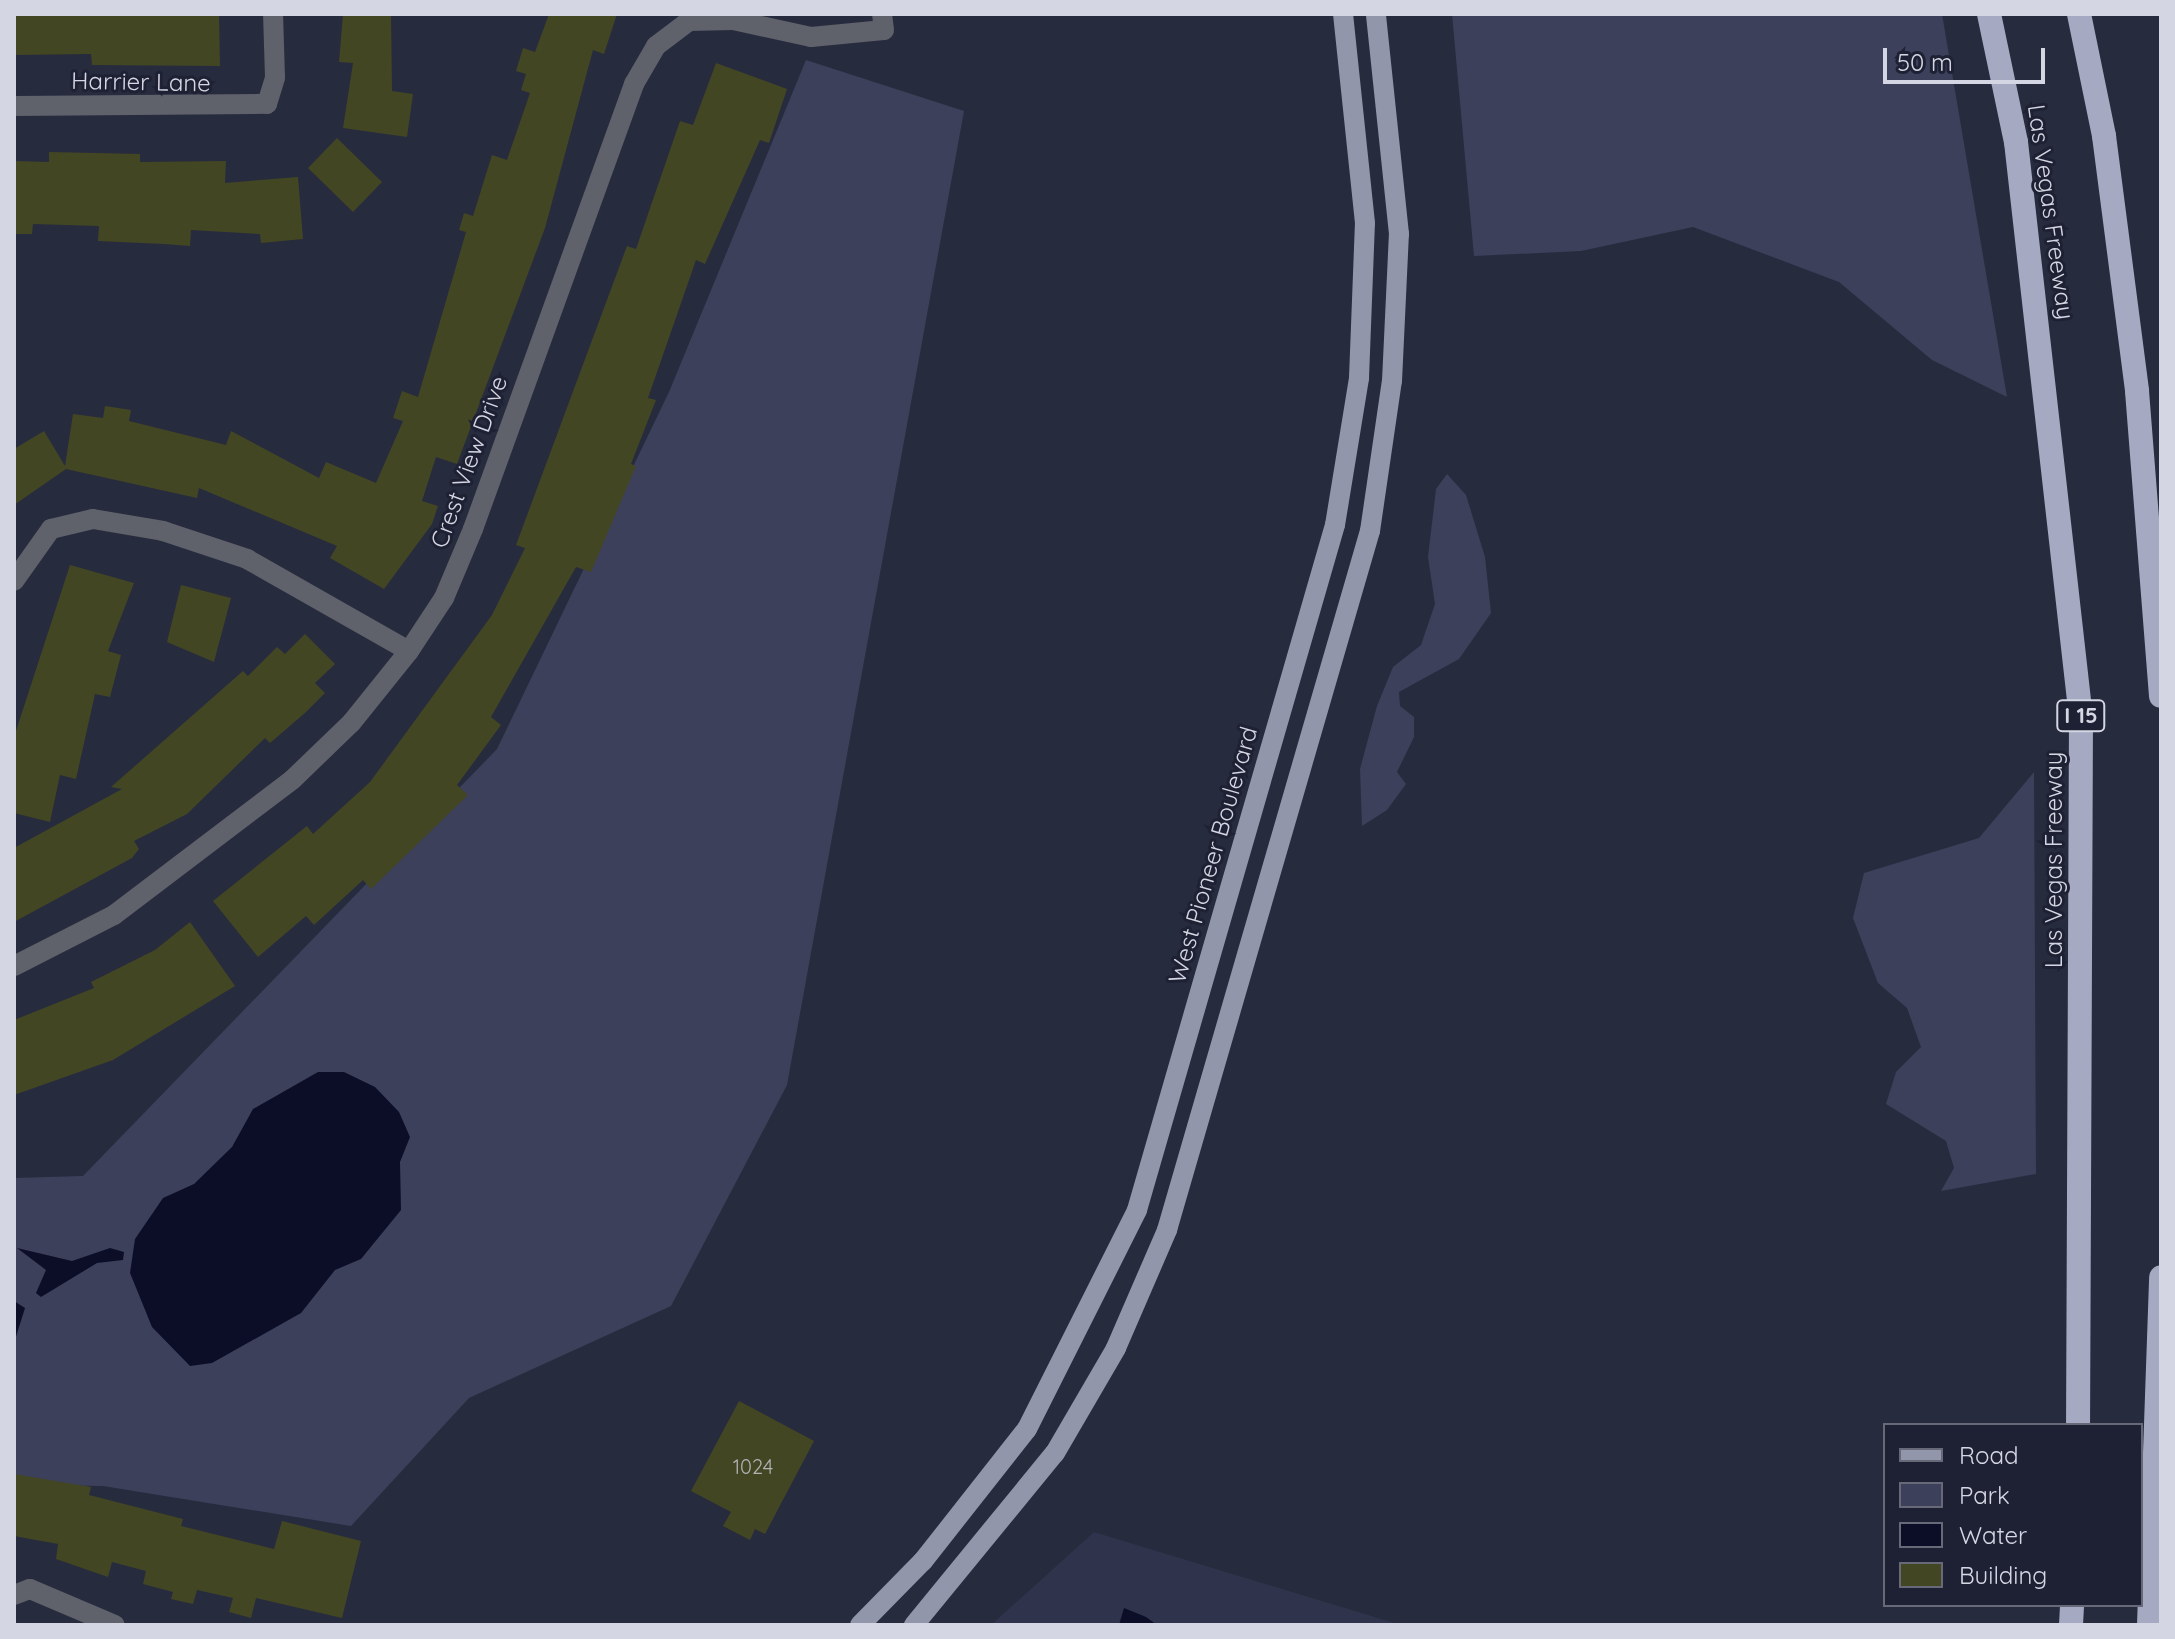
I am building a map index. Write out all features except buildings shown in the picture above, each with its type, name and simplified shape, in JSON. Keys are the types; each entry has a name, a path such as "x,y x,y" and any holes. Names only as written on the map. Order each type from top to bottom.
{"highway":[{"name":"Las Vegas Freeway","path":"1989,14 2016,142 2081,718 2078,1423"},
{"path":"2079,14 2104,136 2137,391 2161,696"},
{"path":"2149,1625 2161,1277"}],"main road":[{"name":"West Pioneer Boulevard","path":"860,1625 923,1561 1027,1429 1137,1210 1335,525 1359,378 1365,223 1343,14"},
{"path":"914,1625 1055,1453 1116,1348 1167,1230 1370,531 1392,381 1399,234 1376,14"}],"street":[{"name":"Harrier Lane","path":"14,106 267,104 275,77 273,14"},
{"name":"Crest View Drive","path":"14,966 114,915 292,780 352,722 409,651 444,598 473,529 634,84 656,46 689,21 733,20 811,37 884,30 882,14"},
{"path":"14,581 51,529 93,519 163,531 247,559 409,651"},
{"path":"14,1595 30,1589 115,1625"}],"shaded area":[{"path":"1094,1532 1401,1625 991,1625"}],"green space":[{"path":"1452,14 1942,14 2007,397 1932,360 1839,282 1693,227 1581,251 1474,256"},
{"path":"806,60 964,111 787,1085 671,1306 469,1398 351,1526 103,1486 14,1485 14,1178 83,1176 497,749 669,392"},
{"path":"1447,474 1466,495 1485,557 1491,613 1459,659 1399,692 1400,706 1414,717 1414,737 1397,772 1406,784 1387,810 1362,826 1360,769 1377,706 1393,667 1421,645 1435,604 1428,557 1436,489"},
{"path":"2034,772 2036,1174 1941,1191 1954,1168 1946,1141 1886,1104 1896,1072 1921,1047 1907,1008 1878,983 1853,918 1864,873 1979,838"}],"water":[{"path":"318,1072 344,1072 375,1087 399,1112 410,1137 400,1162 401,1210 361,1259 335,1270 301,1313 212,1363 190,1366 152,1327 130,1273 135,1239 163,1198 194,1184 232,1147 253,1109"},
{"path":"17,1248 72,1261 110,1248 124,1252 123,1260 97,1263 41,1297 36,1293 46,1270"},
{"path":"14,1301 25,1308 14,1343"},
{"path":"1124,1608 1146,1617 1157,1625 1119,1625"}]}
